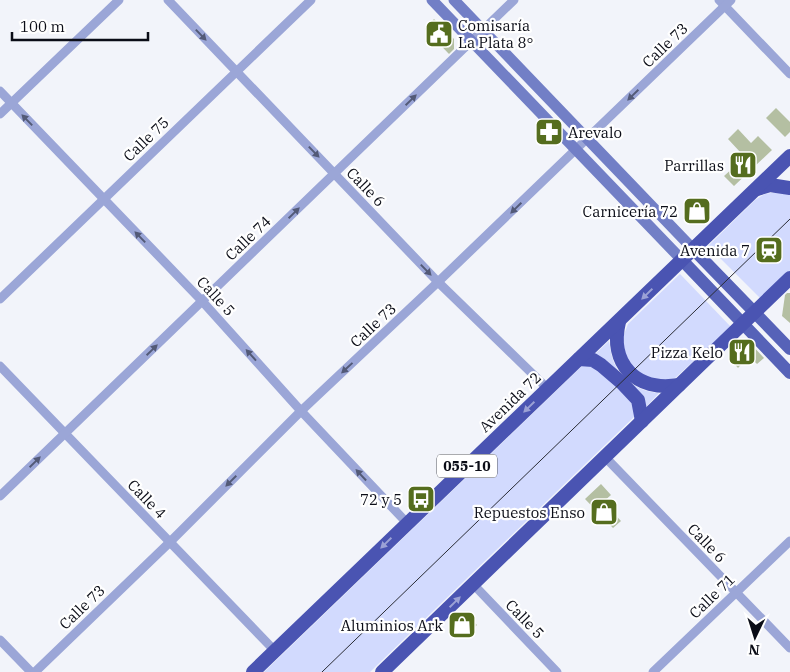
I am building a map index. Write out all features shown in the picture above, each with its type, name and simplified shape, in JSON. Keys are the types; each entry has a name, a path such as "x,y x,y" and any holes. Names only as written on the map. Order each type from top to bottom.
{"highway":[{"name":"Avenida 72","path":"253,672 790,156"},
{"path":"756,188 770,185 790,188"},
{"path":"382,672 790,278"},
{"path":"618,322 615,336 616,350 622,363 631,374 641,382 653,386 679,385"},
{"path":"579,359 592,360 601,365 622,383 638,400 642,421"}],"main road":[{"path":"432,0 790,372"},
{"path":"454,0 790,349"}],"street":[{"path":"0,114 118,0"},
{"name":"Calle 6","path":"168,0 438,282 548,389"},
{"name":"Calle 75","path":"0,299 312,0"},
{"name":"Calle 74","path":"0,496 514,0"},
{"path":"725,2 790,74"},
{"name":"Calle 73","path":"33,672 170,542 301,411 576,149 725,2"},
{"name":"Calle 5","path":"0,92 202,301 301,411 407,523"},
{"name":"Calle 4","path":"0,366 275,651"},
{"name":"Calle 6","path":"605,456 790,648"},
{"name":"Calle 71","path":"653,672 790,541"},
{"name":"Calle 5","path":"472,584 557,672"},
{"path":"0,640 33,672"}],"shaded area":[{"path":"777,192 790,194 790,271 760,298 708,246 755,200 765,194"},
{"path":"680,274 731,327 675,378 666,381 648,380 624,359 623,337 628,324"},
{"path":"609,341 613,360 620,373 632,384 645,390 659,393 644,409 594,355"},
{"path":"591,364 634,402 634,417 370,672 264,672 583,365"}],"building":[{"name":"Comisaría La Plata 8°","path":"434,19 454,39 454,49 449,54 425,29"},
{"path":"776,108 790,122 790,132 785,137 766,118"},
{"path":"738,129 751,143 758,136 772,150 734,186 724,176 734,167 730,164 741,153 728,139"},
{"name":"Carnicería 72","path":"699,201 708,210 698,220 694,220 687,212"},
{"path":"790,293 790,323 782,316 785,295"},
{"path":"749,342 764,358 757,364 749,356 738,368 731,360"},
{"name":"Repuestos Enso","path":"601,484 611,495 603,502 621,521 613,528 585,499"},
{"path":"468,616 477,625 464,637 456,628"}],"tram line":[{"path":"322,672 790,219"}],"place":[{"name":"Comisaría La Plata 8°","path":"439,34"},
{"name":"Arevalo","path":"549,132"},
{"name":"Parrillas","path":"743,165"},
{"name":"Carnicería 72","path":"697,211"},
{"name":"Avenida 7","path":"769,250"},
{"name":"Pizza Kelo","path":"742,352"},
{"name":"72 y 5","path":"421,499"},
{"name":"Repuestos Enso","path":"604,512"},
{"name":"Aluminios Ark","path":"462,625"}]}
